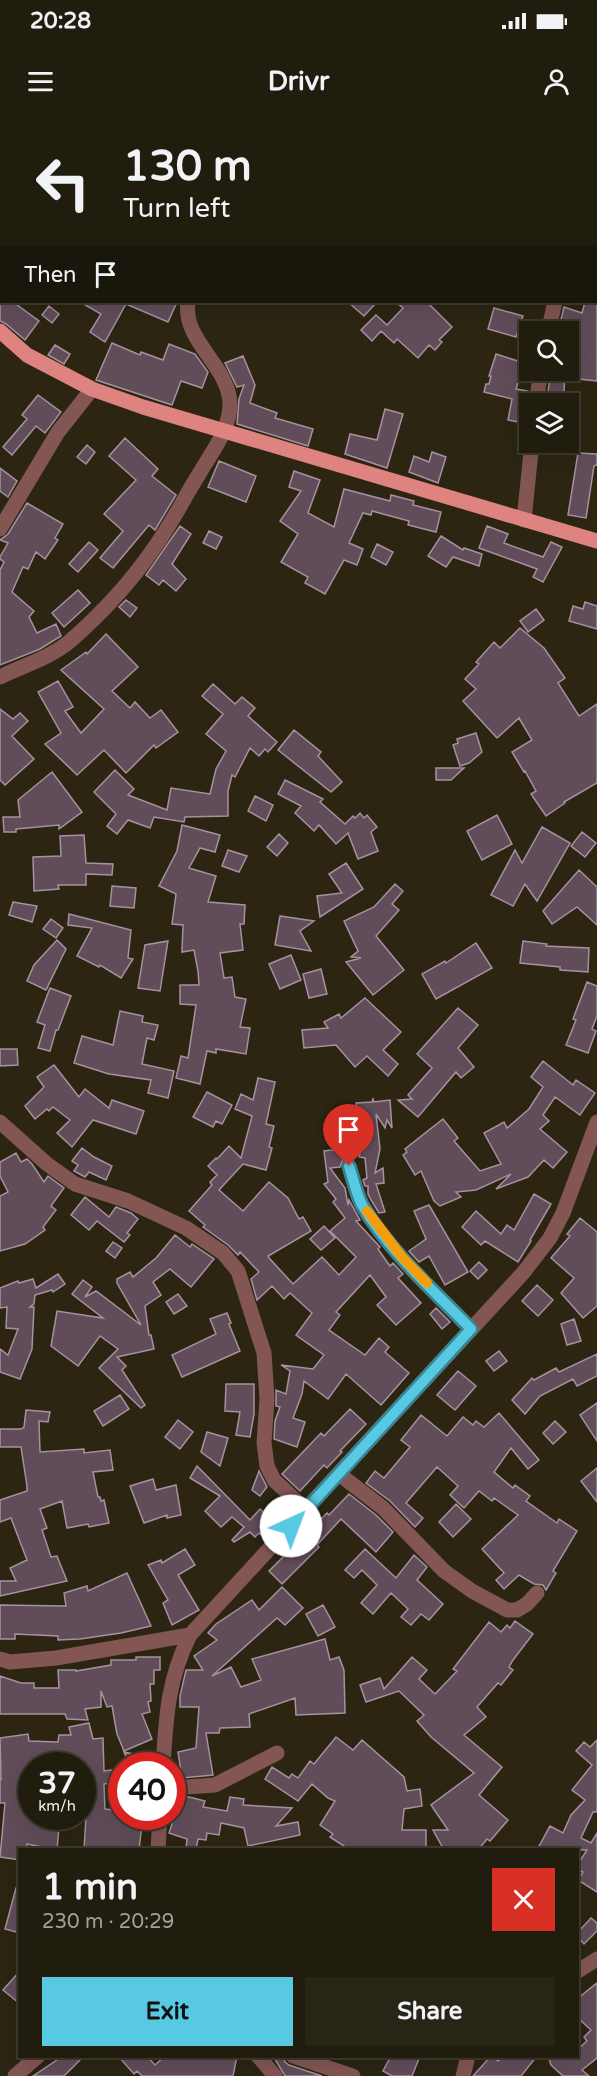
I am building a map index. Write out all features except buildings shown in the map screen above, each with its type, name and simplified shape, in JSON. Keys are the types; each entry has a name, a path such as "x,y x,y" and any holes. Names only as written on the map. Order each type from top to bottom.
{"main road":[{"path":"0,331 27,355 92,389 142,407 597,541"}],"street":[{"path":"0,676 50,656 69,642 122,589 154,548 224,431 230,405 227,388 191,329 188,303"},
{"path":"551,321 555,303"},
{"path":"0,529 58,432 92,389"},
{"path":"524,520 531,453"},
{"path":"0,1122 47,1164 75,1184 128,1201 186,1228 223,1253 237,1271 264,1353 267,1399 264,1443 267,1466 274,1480 306,1510"},
{"path":"164,1752 172,1680 178,1658 190,1635 523,1273 550,1238 575,1183 597,1122"},
{"path":"349,1166 362,1203 377,1225 402,1257 471,1329"},
{"path":"339,1474 383,1508 444,1570 472,1591 507,1610 517,1611 537,1593"},
{"path":"0,1659 10,1662 56,1658 190,1635"},
{"path":"186,1787 215,1785 277,1753"},
{"path":"158,1848 159,1830"},
{"path":"579,1970 597,1959"},
{"path":"15,2076 36,2058"},
{"path":"260,2058 274,2076"},
{"path":"299,2058 353,2076"},
{"path":"463,2076 468,2058"}],"slow traffic":[{"path":"367,1211 402,1257 427,1283"}],"route":[{"path":"291,1526 471,1329 402,1257 377,1225 362,1203 349,1166"}]}
